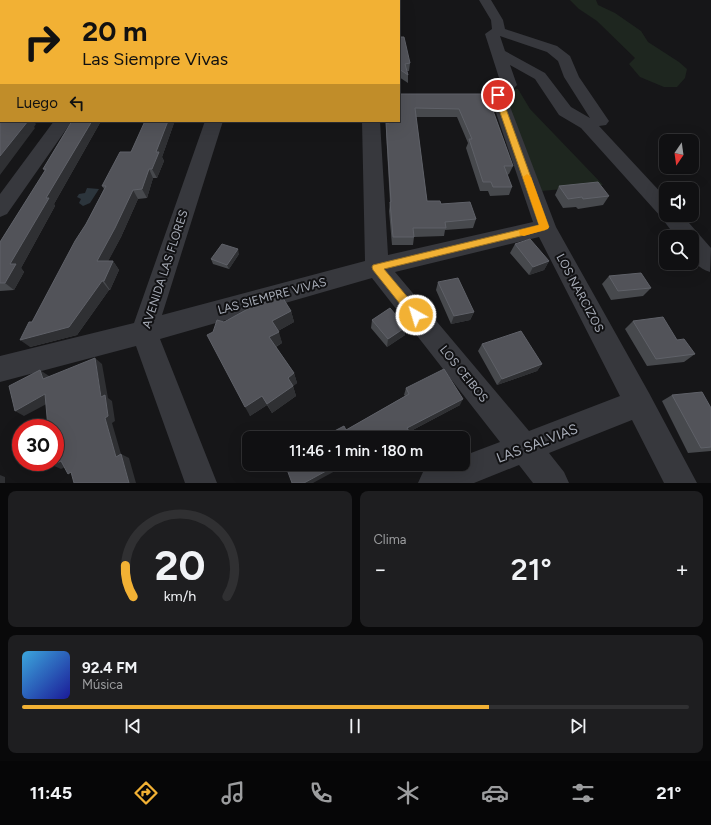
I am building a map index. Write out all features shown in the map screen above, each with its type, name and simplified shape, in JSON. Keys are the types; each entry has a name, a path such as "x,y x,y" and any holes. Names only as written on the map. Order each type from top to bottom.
{"street":[{"path":"485,0 498,20 499,31"},
{"path":"587,124 600,121 572,77 565,59 552,49 499,31 492,34 498,53 540,76 565,111 587,124 659,203"},
{"name":"LOS NARCIZOS","path":"498,53 509,85 490,95 545,227 680,483"},
{"path":"0,209 62,122"},
{"name":"AVENIDA LAS FLORES","path":"201,483 144,332 214,122"},
{"path":"371,122 377,267"},
{"path":"676,222 682,230"},
{"name":"LAS SIEMPRE VIVAS","path":"0,369 144,332 377,267 545,227"},
{"path":"699,250 710,263"},
{"name":"LOS CEIBOS","path":"377,267 553,483"},
{"name":"LAS SALVIAS","path":"434,483 639,403"}],"shaded area":[{"path":"570,0 596,0 598,5 615,13 641,31 648,42 679,62 687,69 685,78 677,87 664,87 640,77 629,64 635,58 597,21 579,9"},
{"path":"501,89 518,89 530,109 603,185 542,191"},
{"path":"87,188 99,189 90,203 83,206 79,203 81,199 77,197 79,194 85,193"}],"building":[{"path":"400,37 404,37 410,63 405,64 408,75 400,70"},
{"path":"400,94 487,94 513,166 504,166 512,187 493,187 491,182 483,182 469,139 472,139 459,109 415,108 427,201 440,201 441,204 470,202 476,219 445,222 446,228 413,228 414,237 393,237 386,123 400,122"},
{"path":"0,122 27,122 0,156"},
{"path":"71,122 91,122 46,198 49,198 10,264 16,264 5,283 0,283 0,242 46,169 43,169"},
{"path":"145,122 168,122 156,152 159,152 152,169 149,169 142,189 133,190 97,261 113,261 104,281 102,281 69,327 20,340 29,322 32,322 75,241 86,224 106,186 102,186 120,152 131,152"},
{"path":"598,182 609,196 568,199 559,186"},
{"path":"530,239 549,261 533,267 515,244"},
{"path":"222,244 238,249 227,265 211,259"},
{"path":"641,273 651,288 618,291 609,276"},
{"path":"458,278 474,312 454,316 438,282"},
{"path":"281,295 291,311 272,321 279,332 269,337 294,373 288,378 293,386 267,404 262,396 245,407 207,335 213,332 217,320 224,322 257,304 256,301"},
{"path":"390,308 406,327 388,339 372,320"},
{"path":"663,317 677,340 684,339 695,354 656,359 633,321"},
{"path":"521,331 542,364 502,379 482,344"},
{"path":"95,358 101,397 105,395 108,416 105,418 116,457 121,454 129,483 74,483 71,472 68,474 64,467 64,419 47,419 45,394 15,411 9,386 40,370 43,379"},
{"path":"444,369 463,399 407,428 409,431 334,431 344,426 346,430 409,394 406,388"},
{"path":"702,392 711,408 711,447 701,448 672,395"},
{"path":"288,471 326,471 304,483 292,483"}],"slow traffic":[{"path":"524,232 545,227 527,177"}],"route":[{"path":"416,315 377,267 545,227 498,95"}]}
